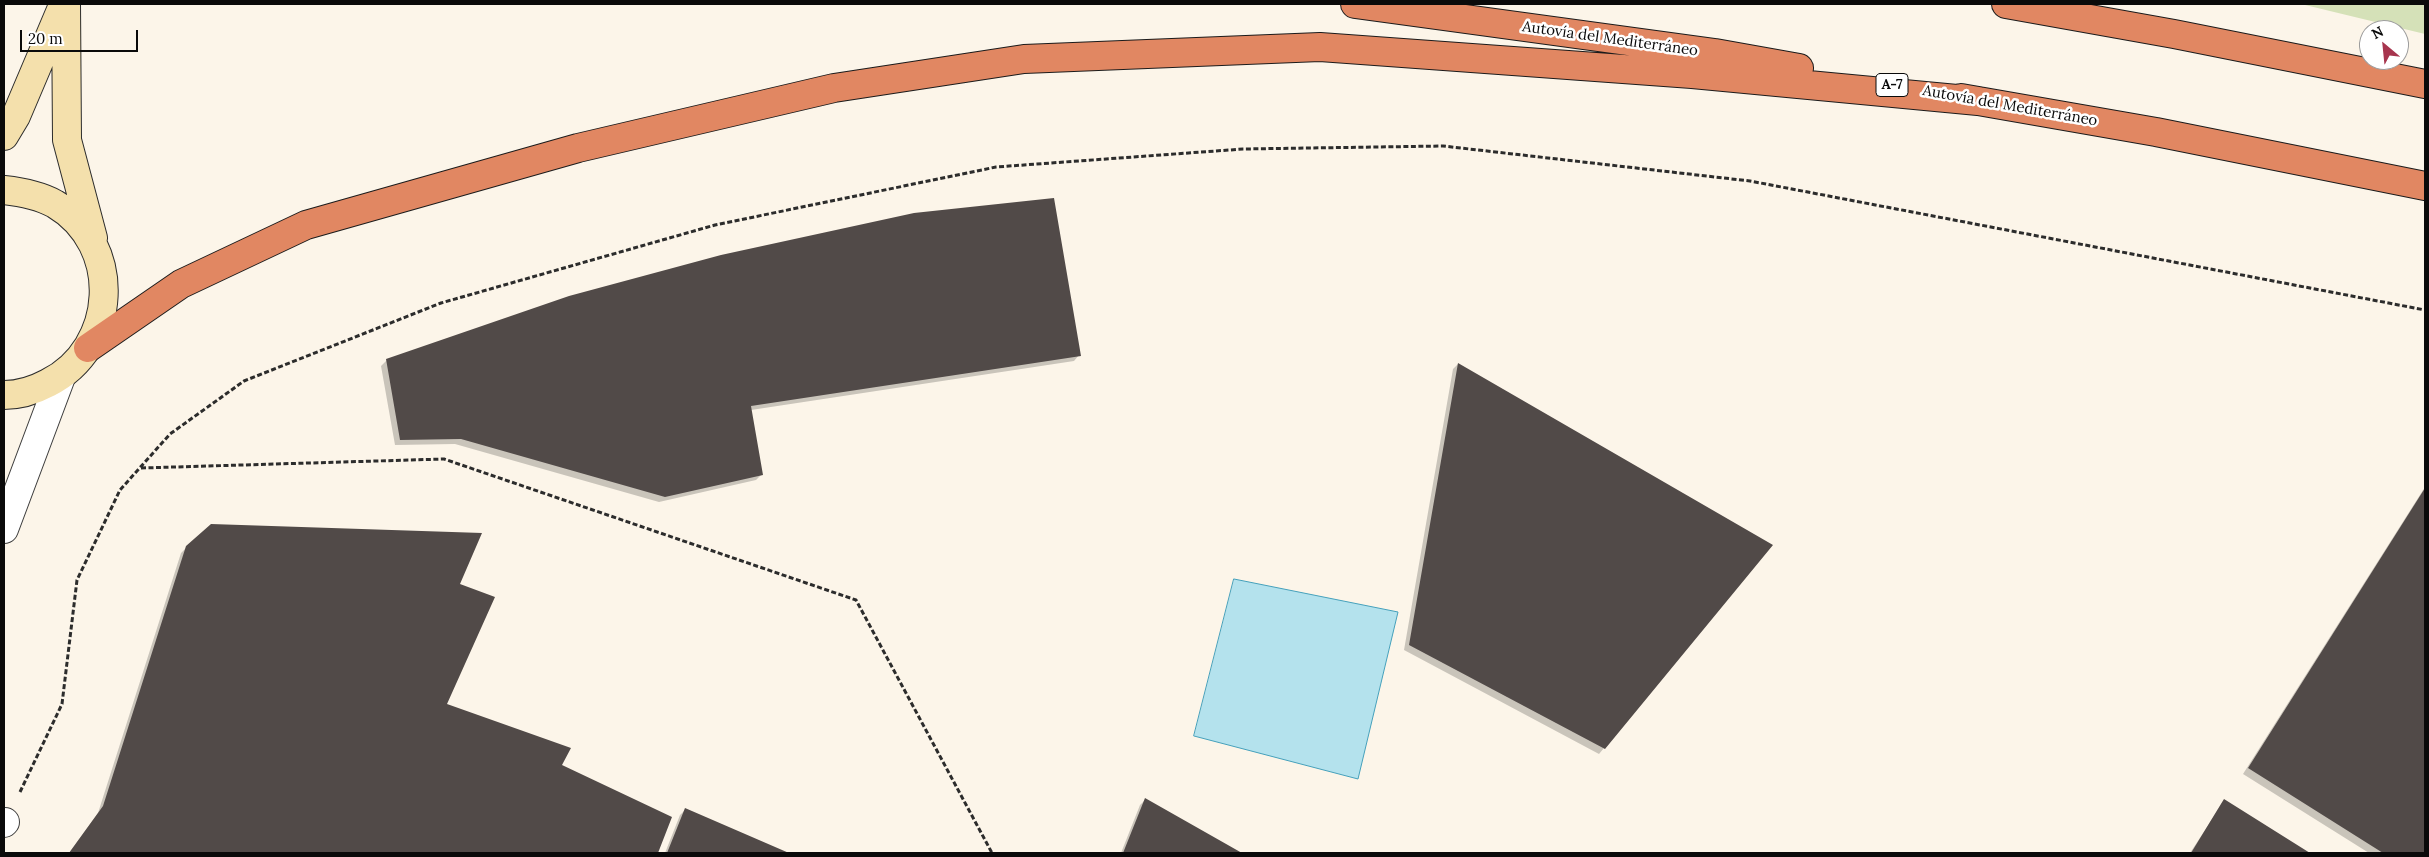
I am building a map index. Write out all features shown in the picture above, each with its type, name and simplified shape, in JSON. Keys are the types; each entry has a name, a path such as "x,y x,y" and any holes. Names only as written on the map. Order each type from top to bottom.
{"highway":[{"name":"Autovía del Mediterráneo","path":"1355,4 1715,53 2156,132 2425,186"},
{"path":"2006,4 2174,34 2425,84"},
{"path":"88,348 181,284 306,225 578,148 834,88 1024,59 1320,47 1692,74 1978,101"}],"main road":[{"path":"4,136 16,116 65,4"},
{"path":"4,395 35,390 61,377 88,348 102,316 105,282 67,140 65,4"},
{"path":"4,190 28,192 55,204 79,224 96,250"}],"street":[{"path":"4,529 61,377"}],"path":[{"path":"4,822 62,704 77,580 120,490 170,434 244,381 450,300 715,225 996,167 1243,149 1443,146 1750,181 2425,310"},
{"path":"140,468 444,459 856,600 992,853"}],"green space":[{"path":"2301,4 2425,4 2425,34 2409,30 2409,20 2367,20"}],"water":[{"path":"1234,579 1398,612 1358,779 1194,736"}],"building":[{"path":"1054,198 1081,356 751,406 763,475 665,497 461,439 400,440 386,359 569,296 721,255 914,213"},
{"path":"1458,363 1773,545 1605,749 1409,645"},
{"path":"2425,488 2425,853 2383,853 2248,768"},
{"path":"211,524 482,533 460,584 495,597 447,704 571,748 562,765 672,817 658,853 69,853 103,806 186,546"},
{"path":"1145,798 1242,853 1123,853"},
{"path":"2224,799 2310,853 2191,853"},
{"path":"685,808 789,853 667,853"}]}
